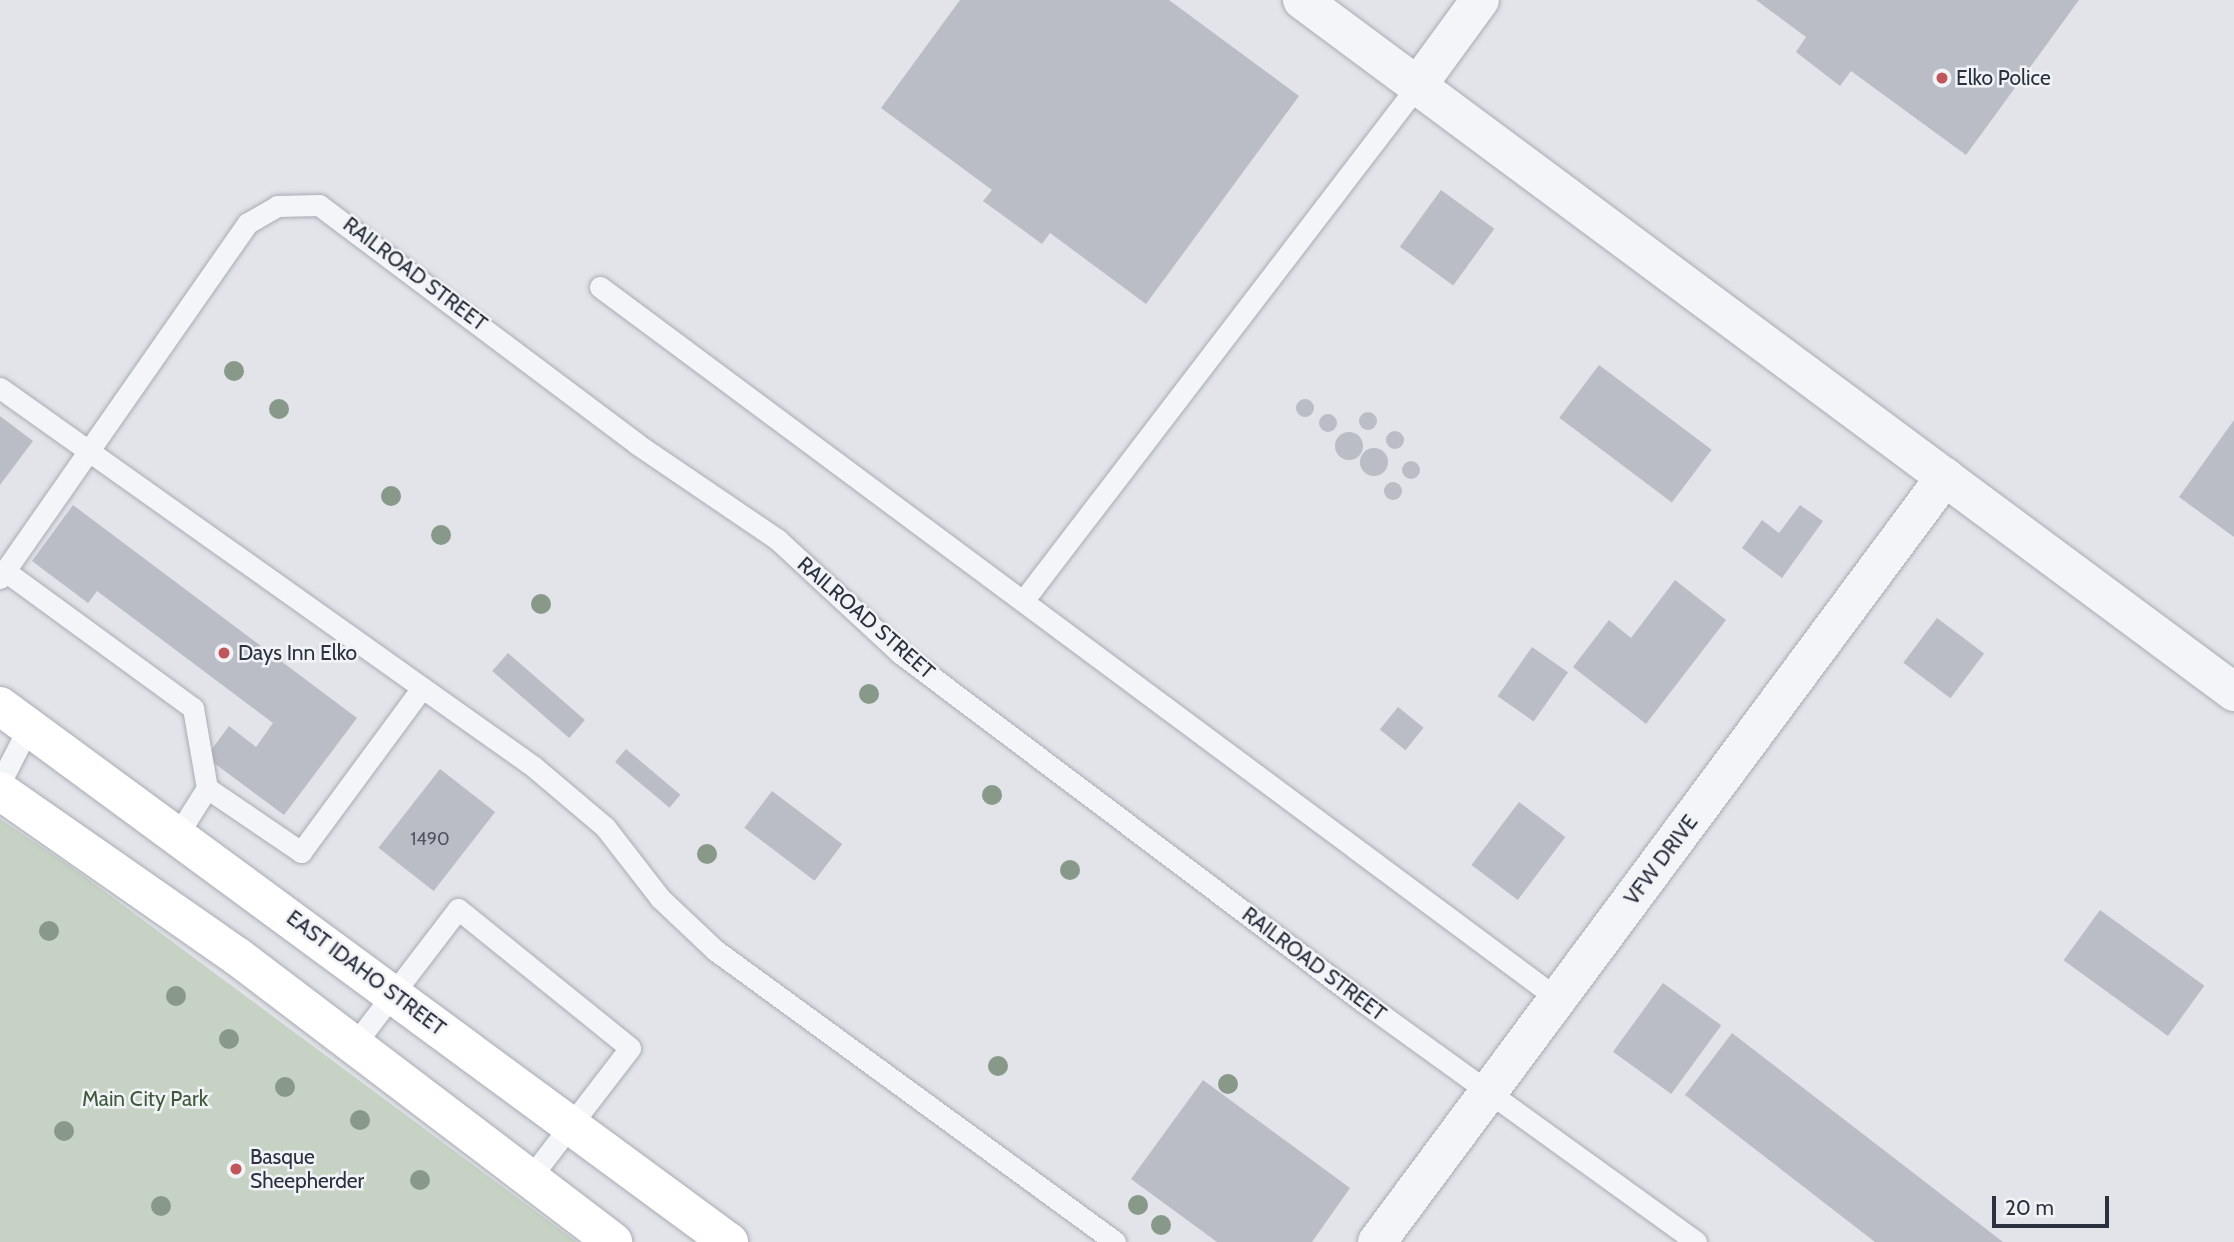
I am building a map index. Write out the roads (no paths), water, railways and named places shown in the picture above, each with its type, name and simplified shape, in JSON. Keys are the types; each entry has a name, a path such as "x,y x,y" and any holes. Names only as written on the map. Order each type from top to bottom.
{"main road":[{"name":"EAST IDAHO STREET","path":"14,716 178,834 729,1242"},
{"path":"0,791 354,1045 613,1242"}],"street":[{"path":"1302,0 2234,692"},
{"path":"1418,85 1480,0"},
{"name":"VFW DRIVE","path":"1377,1242 1945,477"}],"lane":[{"path":"1023,601 1418,85"},
{"name":"RAILROAD STREET","path":"3,574 93,452 248,223 291,203 330,210 637,444 776,539 911,661 1365,1003 1490,1090 1696,1242"},
{"path":"600,287 1558,999"},
{"path":"0,388 422,688 605,827 660,898 715,950 1115,1242"},
{"path":"3,574 193,708 207,788 178,834"},
{"path":"207,788 301,852 422,688"},
{"path":"0,783 14,716"},
{"path":"354,1045 391,991 458,909 630,1048 529,1179"}],"place":[{"name":"Elko Police","path":"1942,78"},
{"name":"Days Inn Elko","path":"224,653"},
{"name":"Basque Sheepherder","path":"236,1169"}],"park label":[{"name":"Main City Park","path":"145,1099"}]}
